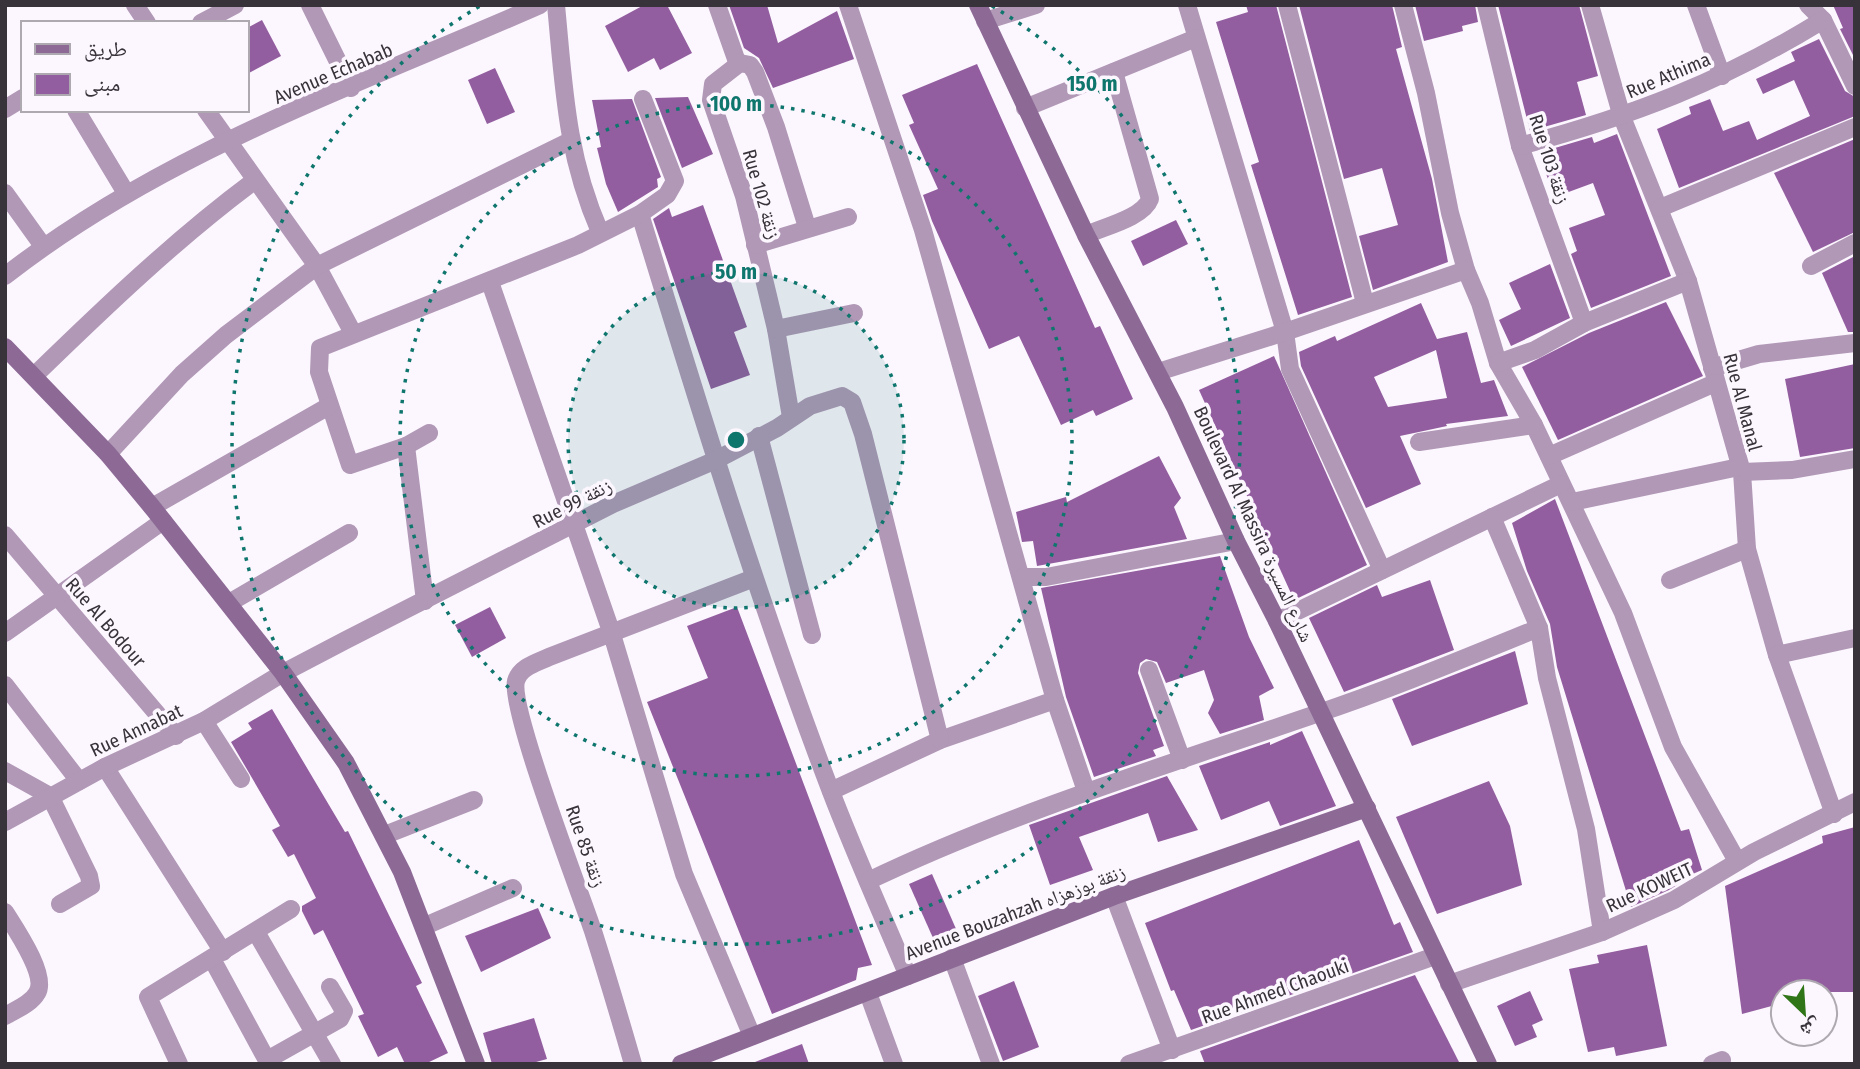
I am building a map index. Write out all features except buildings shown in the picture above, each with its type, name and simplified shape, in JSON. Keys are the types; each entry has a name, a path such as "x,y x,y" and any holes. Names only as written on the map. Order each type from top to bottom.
{"street":[{"path":"205,21 235,5"},
{"path":"310,5 351,88"},
{"name":"Avenue Echabab","path":"5,276 43,246 125,193 226,142 540,5"},
{"path":"556,5 570,141 583,193 600,232"},
{"path":"718,5 727,37 740,63 750,65 755,72 776,127 807,227"},
{"path":"848,5 923,230 1023,578 1055,700 1086,791"},
{"path":"982,13 1036,5"},
{"path":"1187,5 1286,332 1290,369 1382,570"},
{"path":"1287,5 1365,303"},
{"path":"1403,5 1466,271 1480,303 1498,363 1534,425 1623,613 1673,747 1737,861"},
{"name":"Rue 103 زنقة","path":"1486,5 1520,146 1584,323"},
{"name":"Rue Al Manal","path":"1590,5 1622,117 1688,281 1740,470 1747,549 1777,655 1834,814"},
{"path":"1696,5 1722,76"},
{"path":"1808,5 1823,20 1855,86"},
{"name":"Boulevard Al Massira شارع المسيرة","path":"982,13 1086,235 1158,372 1236,541 1277,621 1488,1064"},
{"name":"Rue Athima","path":"1520,146 1622,117 1722,76 1823,20"},
{"path":"1025,108 1196,38"},
{"name":"Rue 102 زنقة","path":"740,63 713,84 712,107 735,165 776,329 791,417"},
{"path":"1086,235 1137,212 1148,205 1150,199 1114,72"},
{"path":"5,109 21,99"},
{"path":"429,433 405,446 351,466 341,446 329,406 320,372 318,351 353,333 490,282 578,245 640,214 667,195 675,181 643,99"},
{"path":"77,112 125,193"},
{"path":"207,112 226,142 317,266 353,333"},
{"path":"1660,208 1855,127"},
{"path":"108,454 191,366 226,335 317,266 570,141"},
{"path":"35,375 89,322 208,215 254,181"},
{"path":"5,193 43,246"},
{"path":"640,214 754,578 831,791 908,976"},
{"path":"755,245 807,227 848,217"},
{"path":"1811,266 1855,243"},
{"path":"1158,372 1466,271"},
{"path":"1498,363 1535,350 1584,323 1688,281"},
{"path":"490,282 611,631 684,874 752,1036"},
{"path":"776,329 855,313"},
{"path":"1549,456 1759,354 1855,343"},
{"path":"7,354 35,375 108,454 283,673 346,763 386,835 425,926 476,1064"},
{"name":"Rue 99 زنقة","path":"283,673 613,504 716,460 810,406 842,396 852,402 863,434 940,740"},
{"path":"5,633 157,514 329,406"},
{"path":"1419,442 1534,425"},
{"path":"759,436 813,635"},
{"path":"405,446 425,601"},
{"path":"1572,502 1740,470 1792,470 1855,459"},
{"path":"1277,621 1561,484"},
{"path":"1492,517 1539,628 1547,678 1586,829 1602,932"},
{"path":"229,603 349,533"},
{"name":"Rue Al Bodour","path":"5,535 176,736"},
{"path":"1023,578 1046,578 1236,541"},
{"path":"1670,580 1747,549"},
{"name":"Rue 85 زنقة","path":"633,1064 593,932 527,737 515,692 516,681 523,669 549,657 754,578"},
{"path":"868,881 931,851 1086,791 1320,713 1539,628"},
{"path":"1777,655 1855,638"},
{"path":"1149,670 1182,760"},
{"name":"Rue Annabat","path":"5,822 105,767 204,722 283,673"},
{"path":"5,685 79,781"},
{"path":"831,791 940,740 1055,700"},
{"path":"204,722 240,779"},
{"path":"105,767 217,956 268,1062 340,1019 344,1011 330,987"},
{"path":"5,771 50,796 92,886 61,904"},
{"path":"386,835 474,800"},
{"name":"Rue KOWEIT","path":"1449,984 1602,932 1698,889 1737,861 1855,803"},
{"name":"Avenue Bouzahzah زنقة بوزهزاه","path":"681,1064 706,1059 752,1036 1114,896 1367,808"},
{"path":"425,926 513,888"},
{"path":"1114,896 1172,1050"},
{"path":"179,1064 158,1024 148,997 291,909"},
{"path":"5,912 36,969 40,987 32,1000 5,1016"},
{"path":"256,932 332,1064"},
{"name":"Rue Ahmed Chaouki","path":"1129,1064 1435,956"},
{"path":"951,958 992,1064"},
{"path":"868,993 894,1064"}]}
